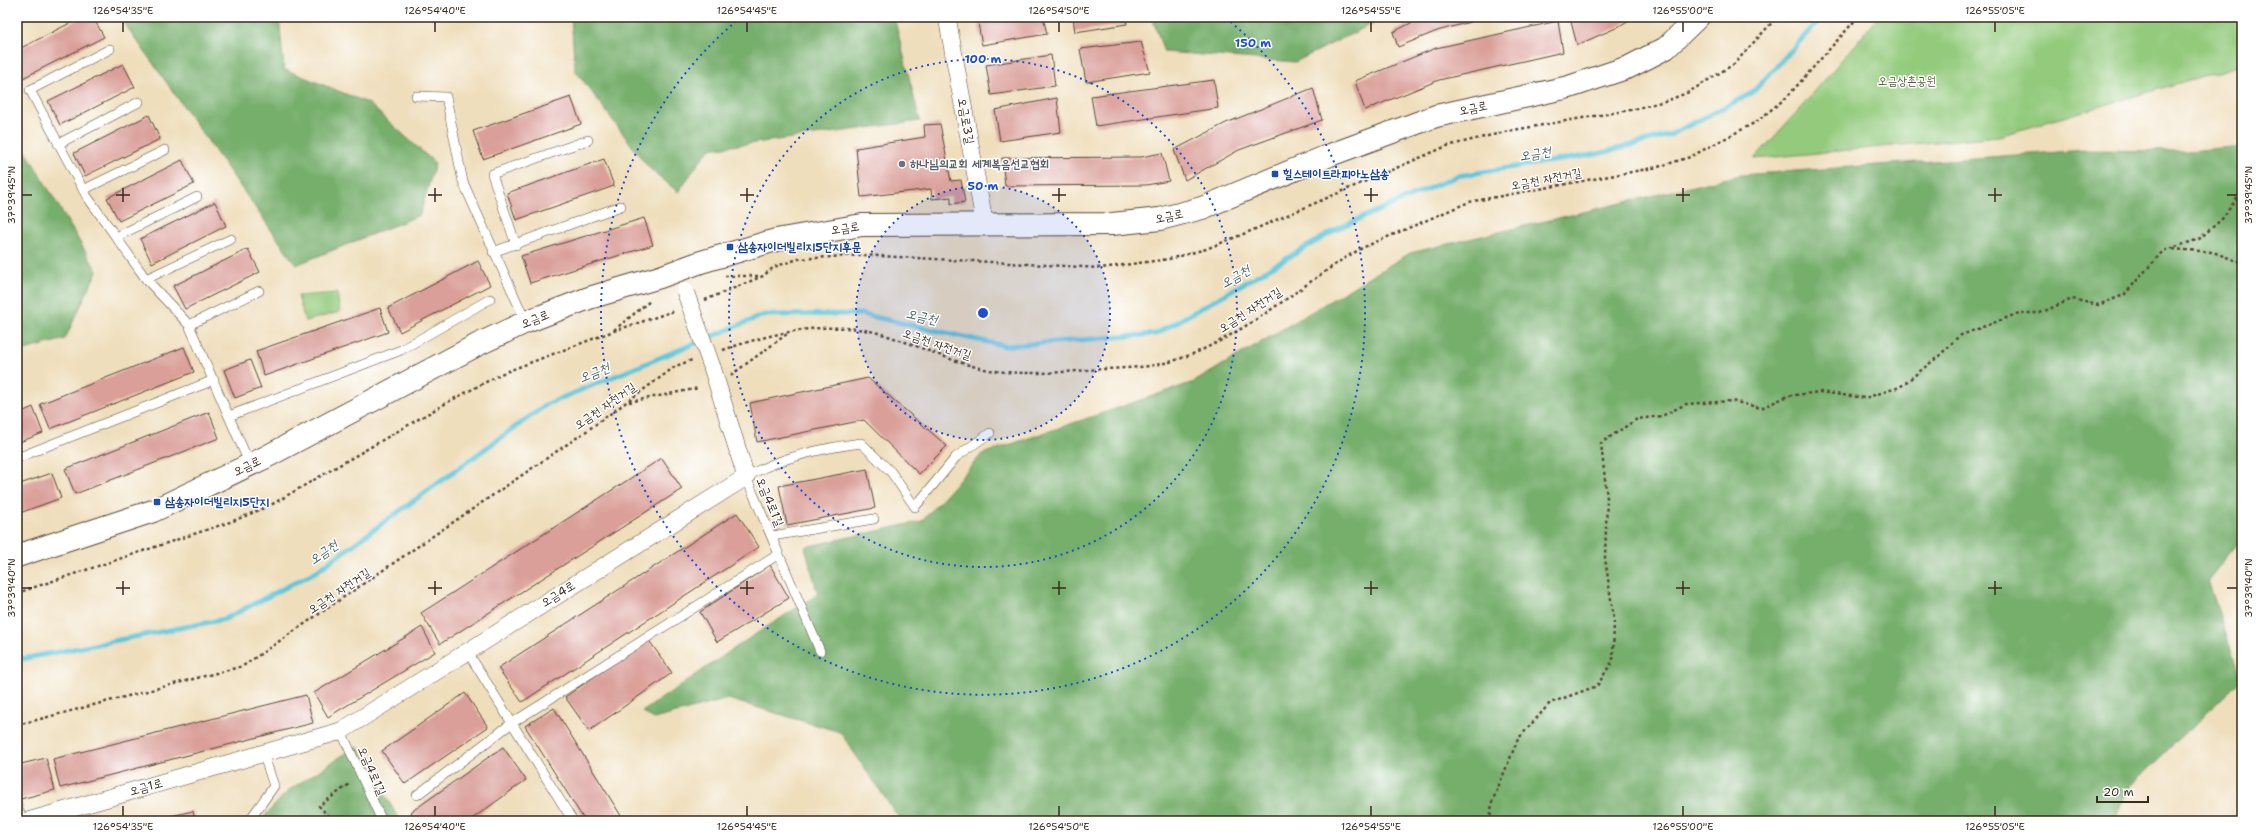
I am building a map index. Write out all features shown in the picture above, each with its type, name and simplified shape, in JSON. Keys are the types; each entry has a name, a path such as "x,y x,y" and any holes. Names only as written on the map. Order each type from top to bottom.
{"street":[{"name":"오금로3길","path":"947,17 985,226"},
{"name":"오금로","path":"17,556 153,511 250,465 479,344 526,322 589,298 776,240 862,225 985,226 1112,224 1160,219 1202,208 1330,155 1436,116 1569,88 1629,67 1666,48 1687,30 1698,17"},
{"path":"679,270 705,363 746,477"},
{"name":"오금4로","path":"264,753 341,731 746,477"},
{"name":"오금1로","path":"28,821 264,753"}],"lane":[{"path":"110,49 30,90 83,190 146,279 189,325 250,465"},
{"path":"416,96 446,97 463,182 493,252 526,322"},
{"path":"58,144 139,102"},
{"path":"516,244 492,174 588,140"},
{"path":"83,190 165,150"},
{"path":"116,237 197,197"},
{"path":"493,252 621,206"},
{"path":"146,279 231,239"},
{"path":"189,325 259,291"},
{"path":"229,416 401,350 490,299"},
{"path":"17,458 214,380"},
{"path":"746,477 759,469 830,447 861,443 891,472 915,507 956,458 990,433"},
{"name":"오금4로1길","path":"746,477 820,651"},
{"path":"772,536 874,519"},
{"path":"417,795 512,723 779,554"},
{"path":"467,651 573,821"},
{"name":"오금4로1길","path":"341,731 382,821"},
{"path":"248,821 274,786 264,753"},
{"path":"17,804 22,821"}],"path":[{"path":"702,301 763,276 774,267 798,260 835,256 862,255 1101,268 1170,260 1226,241 1447,146 1513,130 1630,110 1689,92 1734,64 1777,17"},
{"name":"오금천 자전거길","path":"721,350 789,332 825,327 858,330 887,336 960,363 990,370 1050,373 1160,365 1180,359 1222,339 1362,248 1469,202 1658,167 1690,157 1756,122 1809,75 1858,17"},
{"path":"1490,821 1492,802 1518,739 1550,703 1597,686 1613,660 1614,620 1605,558 1607,498 1601,442 1637,419 1662,416 1686,404 1732,401 1761,408 1788,396 1813,393 1865,398 1900,387 1939,356 1959,336 2019,313 2040,313 2072,299 2098,305 2124,294 2163,251 2199,239 2222,219 2242,191"},
{"path":"2170,248 2213,252 2242,263"},
{"path":"720,276 763,276"},
{"path":"611,332 652,300"},
{"path":"17,593 233,521 262,509 448,402 503,373 611,332 675,311"},
{"path":"730,375 789,332"},
{"name":"오금천 자전거길","path":"17,725 243,666 628,402 676,366 705,363"},
{"path":"628,402 699,388"},
{"path":"333,821 319,806 361,775"}],"green space":[{"path":"120,17 279,17 284,69 368,103 435,163 420,215 296,265"},
{"path":"571,17 894,17 920,121 709,149 678,192 648,167 575,70"},
{"path":"1152,17 1386,17 1295,62 1164,52"},
{"name":"오금상촌공원","path":"1878,17 2242,17 2237,66 1999,136 1754,159 1805,103"},
{"path":"17,136 97,271 65,339 17,352"},
{"path":"2242,146 2242,538 2208,580 2241,680 2130,786 2113,821 901,821 840,732 728,699 654,719 642,712 742,643 818,594 805,547 922,521 982,454 1194,382 1410,253 1740,175 2085,150 2188,151"},
{"path":"337,293 340,312 305,321 298,296"},
{"path":"357,746 400,821 260,821 289,790"}],"building":[{"path":"82,17 93,17 104,37 17,81 17,50"},
{"path":"977,17 1043,17 1047,34 982,45"},
{"path":"1073,17 1125,17 1127,24 1075,32"},
{"path":"1423,17 1484,18 1437,31 1398,47 1393,32"},
{"path":"1634,17 1616,28 1577,45 1570,18"},
{"path":"1558,21 1563,52 1439,80 1365,110 1355,81 1436,48"},
{"path":"1141,42 1150,72 1086,82 1080,49"},
{"path":"1051,55 1055,86 991,95 986,65"},
{"path":"123,64 135,87 60,125 48,101"},
{"path":"1214,80 1218,108 1096,126 1091,96"},
{"path":"1313,88 1322,120 1239,150 1185,180 1174,150 1226,123"},
{"path":"571,97 581,124 483,159 473,131"},
{"path":"1057,98 1061,132 1000,141 995,110"},
{"path":"149,115 160,139 85,176 74,153"},
{"name":"하나님의교회 세계복음선교협회","path":"940,124 951,181 961,180 965,202 951,204 951,197 932,199 931,189 861,197 856,148 925,137 924,125"},
{"path":"1162,153 1169,181 1146,185 1005,186 1002,158 1141,157"},
{"path":"604,159 614,186 516,220 507,193"},
{"path":"182,160 194,184 119,221 107,198"},
{"path":"215,202 226,226 152,263 140,239"},
{"path":"644,218 653,245 530,283 521,256"},
{"path":"248,249 260,272 185,309 173,286"},
{"path":"478,261 490,285 400,332 388,308"},
{"path":"380,308 388,332 264,376 256,351"},
{"path":"184,347 194,372 50,429 40,404"},
{"path":"250,360 261,388 235,398 224,370"},
{"path":"868,378 947,446 919,474 864,420 757,442 750,403"},
{"path":"33,407 43,433 17,443 17,414"},
{"path":"209,412 219,438 75,494 65,469"},
{"path":"662,458 682,489 440,644 421,613"},
{"path":"867,469 875,508 787,525 779,486"},
{"path":"52,473 61,498 17,514 17,485"},
{"path":"737,513 759,547 522,702 498,668"},
{"path":"770,565 789,598 717,642 700,612"},
{"path":"422,627 435,652 328,717 314,693"},
{"path":"648,639 672,673 589,731 565,697"},
{"path":"465,693 488,727 405,784 382,751"},
{"path":"306,695 313,723 60,788 53,759"},
{"path":"554,708 623,819 620,821 585,821 525,726"},
{"path":"503,747 526,780 469,821 418,821 411,812"},
{"path":"46,758 55,790 17,800 17,765"},
{"path":"193,811 195,821 154,821 154,820"}],"waterway":[{"name":"오금천","path":"17,660 225,619 317,571 547,404 764,315 861,314 1005,346 1156,334 1341,227 1457,176 1598,154 1670,135 1752,93 1822,17"}],"place":[{"name":"하나님의교회 세계복음선교협회","path":"902,164"},
{"name":"힐스테이트라피아노삼송","path":"1275,174"},
{"name":"삼송자이더빌리지5단지후문","path":"730,247"},
{"name":"삼송자이더빌리지5단지","path":"157,502"}]}
